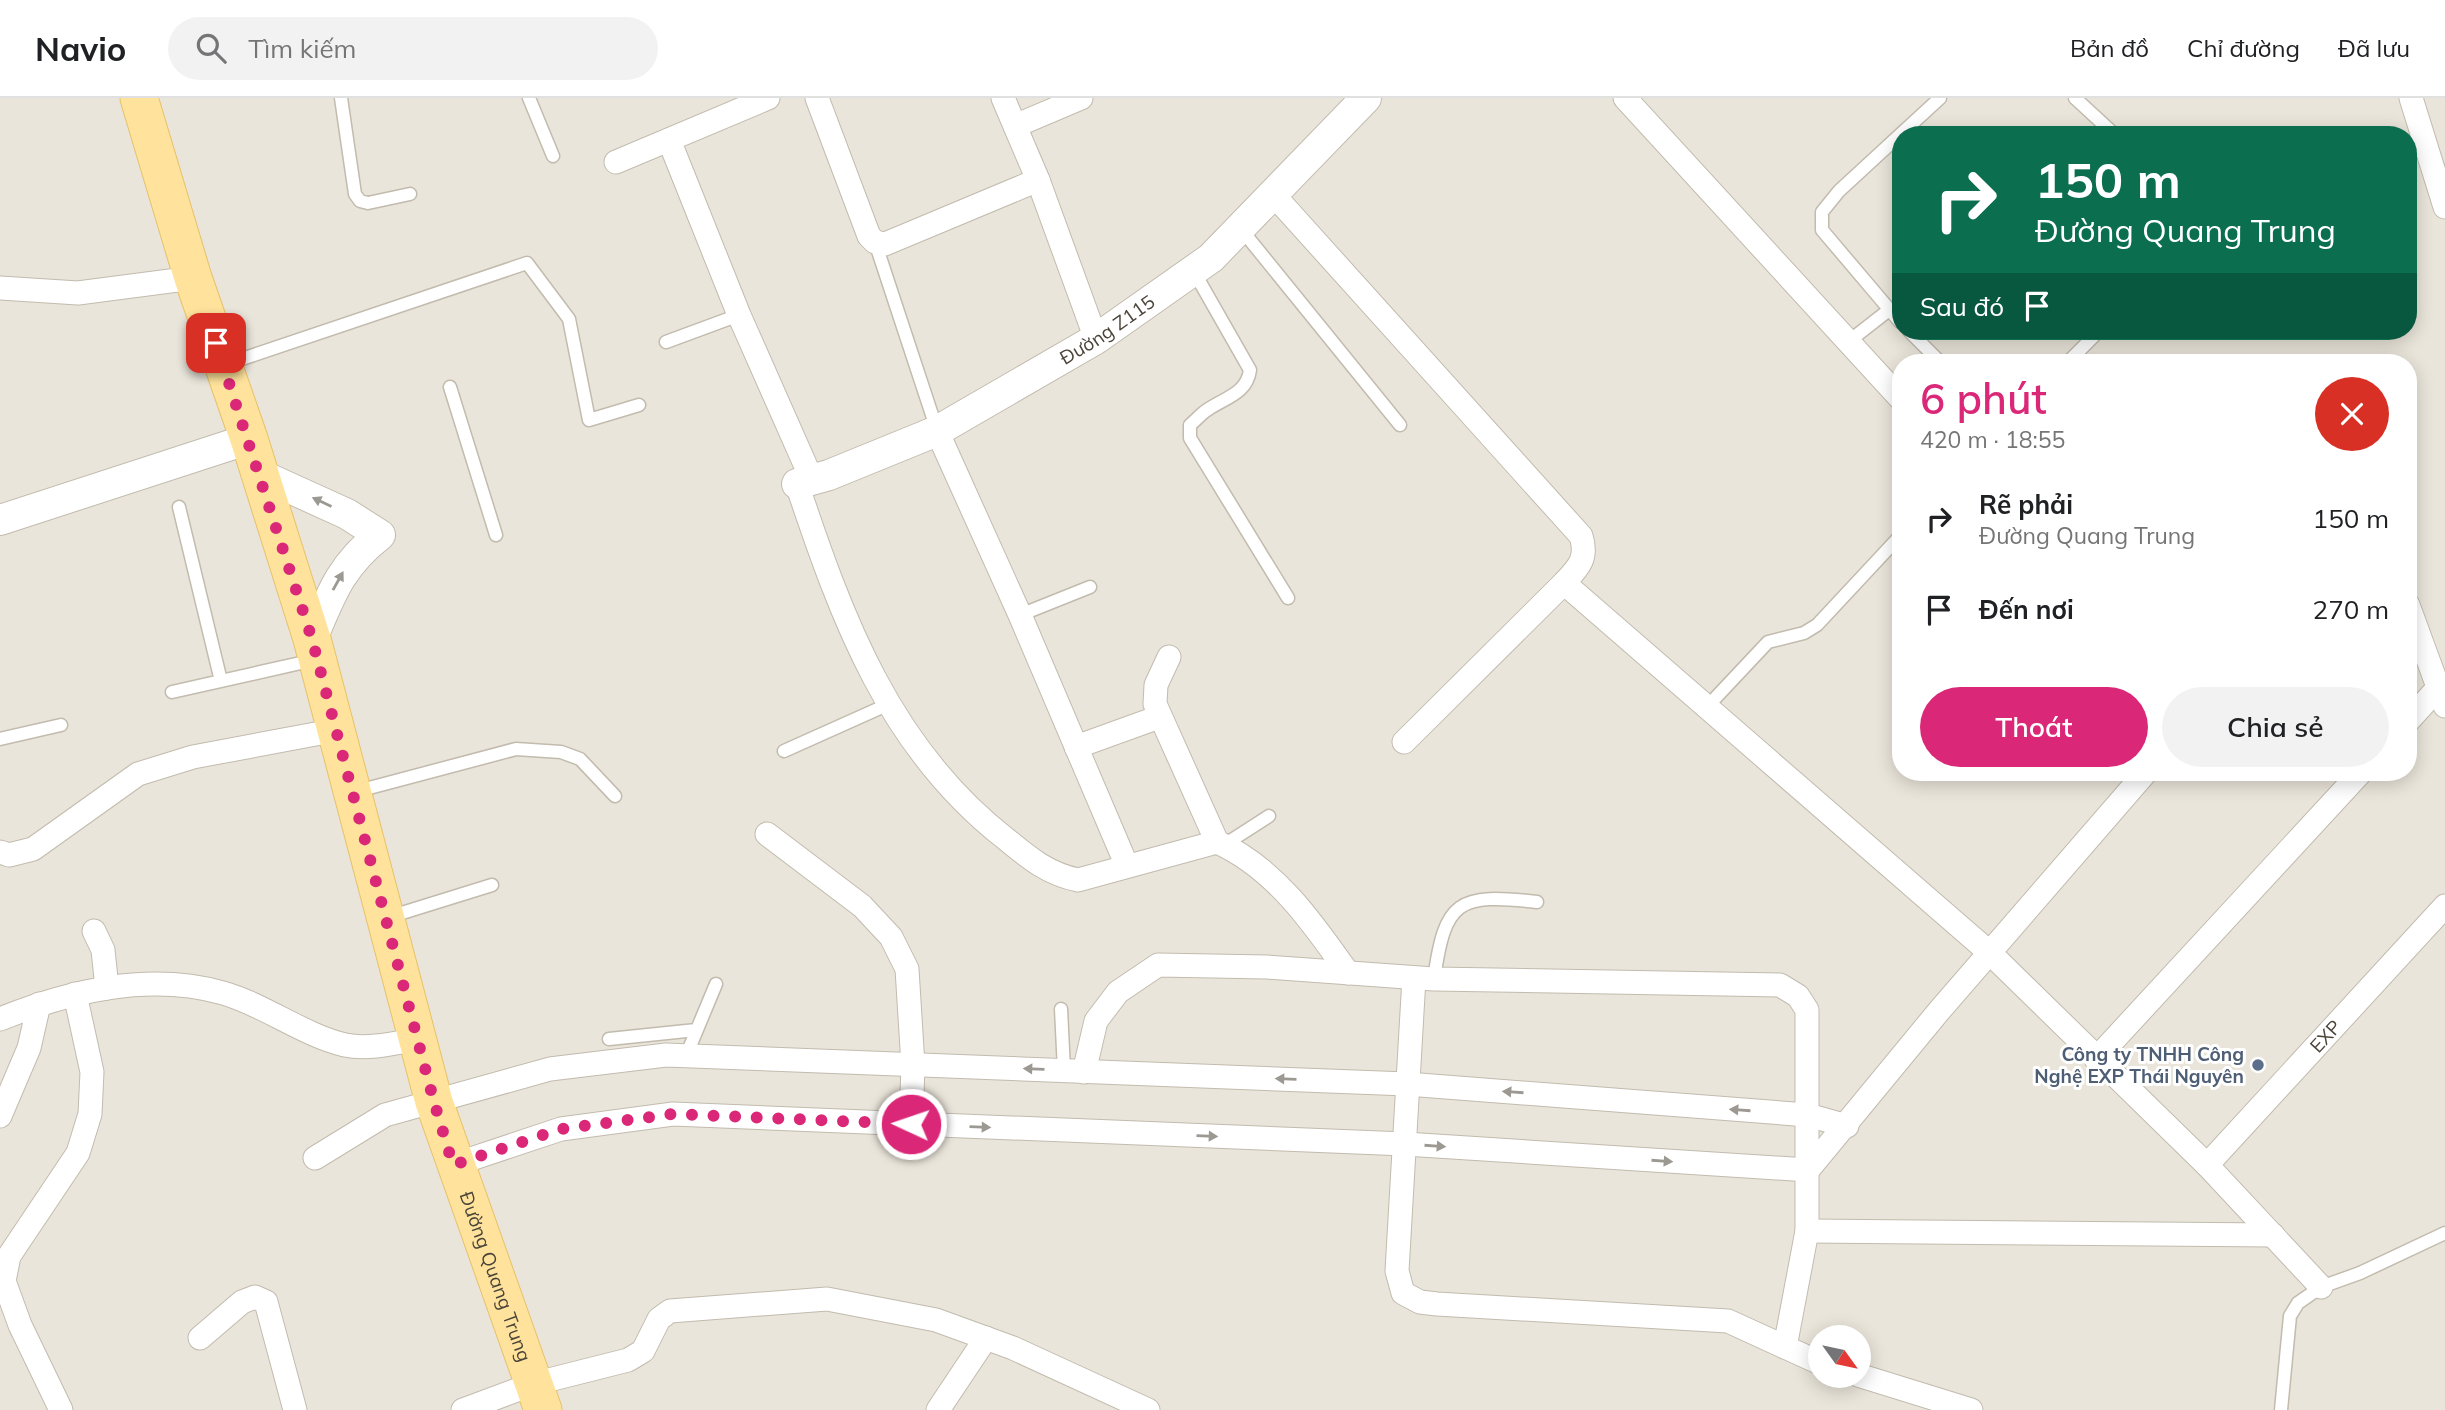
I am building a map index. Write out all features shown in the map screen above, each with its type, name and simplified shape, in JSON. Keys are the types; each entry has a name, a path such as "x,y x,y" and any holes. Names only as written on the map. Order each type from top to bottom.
{"main road":[{"name":"Đường Quang Trung","path":"139,98 192,278 261,475 315,649 453,1165 538,1397"}],"street":[{"path":"616,162 768,98"},
{"path":"817,98 874,242 885,244 1038,180"},
{"path":"1003,98 1038,180 1096,339"},
{"path":"1015,126 1081,98"},
{"name":"Đường Z115","path":"804,482 937,430 1096,339 1193,270 1241,229 1272,192 1366,98"},
{"path":"1625,98 1892,389"},
{"path":"2411,98 2414,126"},
{"path":"668,140 804,482 843,618 888,704 935,774 985,823 1054,876 1078,880 1221,843"},
{"path":"2417,147 2445,207"},
{"path":"1272,192 1581,536 1585,548 1582,565 1404,742"},
{"path":"0,288 79,293 192,278"},
{"path":"937,430 1020,615 1126,866"},
{"path":"0,520 249,439"},
{"path":"261,475 347,514 380,535 350,561 336,581 315,649"},
{"path":"1564,583 1705,709 1990,953 2207,1165 2321,1287"},
{"path":"2417,629 2442,697 2417,715"},
{"path":"1169,657 1156,685 1154,704 1221,843 1250,861 1306,913 1348,973"},
{"path":"1076,747 1159,717"},
{"path":"0,852 9,855 33,849 138,774 193,757 337,730"},
{"path":"1808,1170 1847,1126 1939,1011 2138,781"},
{"path":"2096,1059 2353,781"},
{"path":"767,834 862,906 891,937 907,970 913,1065 911,1124"},
{"name":"EXP","path":"2207,1165 2445,906"},
{"path":"94,931 103,950 107,988"},
{"path":"1074,1071 1096,1021 1118,992 1158,965 1267,967 1424,978 1780,985 1798,996 1807,1010 1807,1231 1785,1347"},
{"path":"1424,978 1407,1084 1397,1271 1398,1283 1410,1297 1437,1304 1728,1321 1808,1358"},
{"path":"0,1019 75,993 154,982 223,993 345,1045 376,1046 419,1039"},
{"path":"61,1410 20,1325 4,1280 9,1255 78,1153 90,1114 92,1072 75,993"},
{"path":"0,1116 29,1048 39,1004"},
{"path":"315,1158 385,1115 550,1069 666,1055 1407,1084 1808,1115 1847,1126"},
{"path":"453,1165 561,1129 673,1114 1405,1144 1808,1170"},
{"path":"1807,1231 2273,1235"},
{"path":"200,1338 242,1302 255,1297 266,1302 272,1315 295,1410"},
{"path":"463,1410 538,1397 628,1360 643,1351 659,1319 670,1311 827,1299 936,1320 986,1338 1148,1410"},
{"path":"938,1410 986,1338"},
{"path":"1871,1379 1971,1410"}],"lane":[{"path":"341,98 355,194 360,201 368,203 410,194"},
{"path":"529,98 553,156"},
{"path":"1910,126 1940,98"},
{"path":"2076,98 2106,126"},
{"path":"1892,142 1839,191 1822,212 1822,230 1892,313"},
{"path":"1241,229 1400,425"},
{"path":"874,242 937,430"},
{"path":"223,365 527,264 569,319 589,420 639,405"},
{"path":"1193,270 1250,370 1249,381 1241,390 1207,410 1190,425 1190,438 1288,598"},
{"path":"1848,342 1889,310"},
{"path":"666,342 739,315"},
{"path":"1918,340 1932,354"},
{"path":"2076,354 2090,340"},
{"path":"450,387 496,535"},
{"path":"179,507 220,681"},
{"path":"1705,709 1768,642 1804,632 1817,625 1892,545"},
{"path":"1020,615 1090,587"},
{"path":"173,692 220,681 315,649"},
{"path":"784,751 888,704"},
{"path":"0,739 61,724"},
{"path":"353,792 516,749 561,752 580,759 615,796"},
{"path":"1221,843 1269,816"},
{"path":"387,918 492,885"},
{"path":"1424,978 1446,921 1461,907 1478,900 1500,898 1537,902"},
{"path":"686,1056 716,984"},
{"path":"1061,1009 1074,1071"},
{"path":"609,1039 696,1030"},
{"path":"2281,1410 2290,1316 2298,1303 2321,1287 2360,1273 2445,1233"}],"shaded area":[{"path":"0,98 2445,98 2445,1410 0,1410"}],"place":[{"name":"Công ty TNHH Công Nghệ EXP Thái Nguyên","path":"2258,1065"}],"route":[{"path":"216,343 312,639 453,1165 561,1129 673,1114 911,1124"}]}
